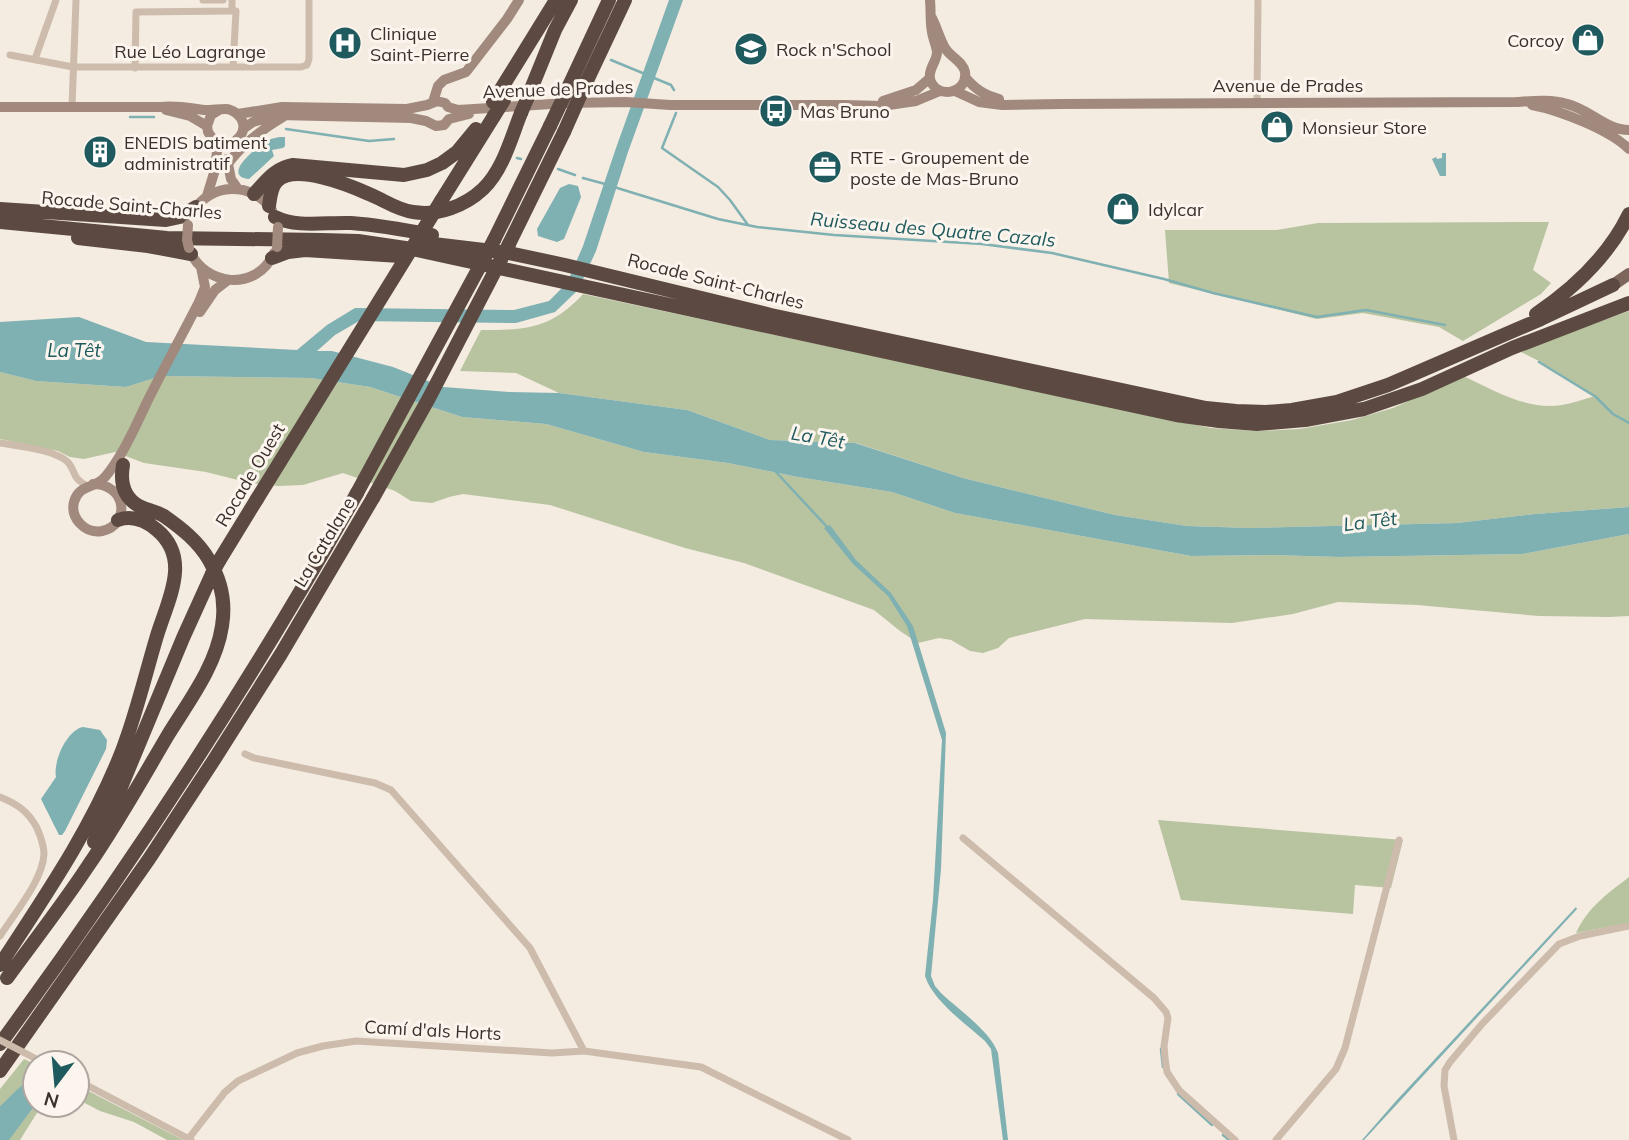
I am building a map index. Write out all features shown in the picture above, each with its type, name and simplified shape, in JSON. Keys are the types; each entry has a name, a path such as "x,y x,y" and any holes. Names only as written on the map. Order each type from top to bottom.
{"highway":[{"name":"Rocade Ouest","path":"2,974 60,898 95,839 119,792 214,565 492,112 556,0"},
{"name":"Rocade Ouest","path":"438,201 492,112 569,0"},
{"path":"509,249 353,223 294,223 274,217 271,192 277,181 288,174 300,173 349,185 405,211 425,213 451,208 468,200 483,189 495,172 569,0"},
{"name":"La Catalane","path":"0,1071 191,795 281,654 373,498 509,249 557,129 568,88 608,0"},
{"name":"La Catalane","path":"0,1042 68,951 202,752 268,645 357,494 494,240 584,87 625,0"},
{"path":"254,194 271,174 293,164 404,175 427,170 457,152 492,112"},
{"path":"0,211 166,220 180,217 195,207"},
{"name":"Rocade Saint-Charles","path":"0,211 167,231 362,234 509,249 565,265 858,334 1206,408 1266,412 1315,406 1367,393 1413,374"},
{"path":"1413,374 1537,314 1564,294 1584,276 1610,244 1629,214"},
{"path":"0,224 117,243 190,251"},
{"name":"Rocade Saint-Charles","path":"0,224 167,239 358,241 453,257 1176,415 1257,424 1324,416"},
{"path":"274,252 305,250 390,255 492,267"},
{"path":"1413,374 1613,285"},
{"path":"1324,416 1365,404 1446,369 1595,299 1613,285"},
{"path":"1376,405 1550,325 1629,294"},
{"path":"1324,416 1376,405 1422,389 1512,348 1629,303"},
{"path":"2,974 89,865 200,683 217,647 222,626 223,595 210,561 198,544 183,530 161,514 138,505 128,497 122,487 119,464"},
{"path":"120,501 183,530"},
{"path":"2,974 76,846 122,750 174,585 176,563 165,538 156,529 135,518 125,517 118,520"}],"main road":[{"path":"426,121 424,113 438,86 443,80 467,72 508,19 519,0"},
{"path":"930,0 931,29 937,53 930,78 933,86 940,91 955,91 964,83 963,66 946,50 932,18"},
{"path":"934,63 943,58 954,58"},
{"name":"Avenue de Prades","path":"965,77 982,93 1001,100 1061,104"},
{"path":"243,129 265,117 278,115 411,118 436,126 443,125 447,110 446,88 453,78"},
{"name":"Avenue de Prades","path":"844,105 893,99 916,90 930,78"},
{"name":"Avenue de Prades","path":"447,110 465,114 670,105 882,106 902,104 940,91"},
{"name":"Avenue de Prades","path":"955,91 979,102 1002,105 1537,101 1566,103 1614,128 1629,131"},
{"path":"238,114 282,107 407,109 437,101 447,110"},
{"name":"Avenue de Prades","path":"1516,102 1565,115 1611,135 1629,149"},
{"name":"Avenue de Prades","path":"447,110 492,112 566,103 625,106"},
{"path":"0,107 180,106 208,110 227,109 238,114 243,129 239,139 229,144 220,144 211,137 207,126 190,116 161,107"},
{"path":"207,126 211,116 221,110"},
{"path":"227,165 256,135 285,116"},
{"path":"207,196 216,159 215,142"},
{"path":"229,144 227,165 231,179 238,189"},
{"path":"119,464 116,484 121,512 118,520 109,528 98,532 84,528 74,513 77,495 102,480 119,464 208,299 210,289 187,240 188,225 195,207 217,191 238,189 254,194 274,217 274,252 264,268 241,279 228,280 209,274 201,267"},
{"path":"1613,285 1629,274"},
{"path":"210,289 228,280"},
{"path":"90,485 101,484 108,487 120,501"}],"street":[{"path":"34,59 57,0"},
{"path":"72,107 76,0"},
{"path":"202,12 203,0 223,0"},
{"path":"232,0 232,11"},
{"name":"Rue Léo Lagrange","path":"10,55 73,67 301,67 307,65 309,59 309,0"},
{"path":"1257,103 1258,0"},
{"path":"135,68 136,12 236,11 233,67"},
{"path":"0,443 58,456 69,463 79,481 90,485"},
{"path":"245,754 374,783 391,790 530,948 584,1051"},
{"path":"0,797 22,807 41,837 44,854 33,884 0,936"},
{"path":"963,838 1162,1006 1168,1018 1164,1046 1167,1072 1180,1090 1235,1140"},
{"path":"1276,1140 1340,1062 1399,840"},
{"path":"1454,1140 1444,1086 1445,1070 1450,1062 1482,1024 1559,944 1580,936 1629,926"},
{"name":"Camí d'als Horts","path":"190,1139 225,1092 238,1081 297,1053 356,1041 552,1053 584,1051 701,1067 848,1140"},
{"path":"0,1042 21,1052"},
{"path":"91,1087 190,1139"}],"green space":[{"path":"1549,222 1533,270 1551,283 1541,294 1463,341 1439,327 1363,313 1317,319 1169,283 1165,230 1277,230 1318,223"},
{"path":"583,294 1211,428 1257,431 1299,429 1352,420 1393,408 1463,376 1511,398 1536,405 1562,405 1595,396 1519,351 1629,311 1629,507 1457,523 1250,528 1187,526 1115,515 963,478 856,443 770,440 687,410 559,393 516,373 460,371 481,330 525,328 549,321"},
{"path":"0,372 36,381 126,387 161,376 311,378 370,387 462,417 546,424 644,452 728,463 892,492 955,513 1191,556 1522,554 1629,534 1629,616 1539,616 1417,605 1338,602 1293,614 1232,623 1085,619 1009,638 998,648 983,653 970,651 951,640 939,638 918,643 874,610 744,563 685,548 550,505 463,494 432,503 411,501 395,491 343,473 303,485 250,483 206,472 144,463 115,452 84,459 0,439"},
{"path":"1158,820 1403,840 1391,888 1355,885 1353,914 1181,900"},
{"path":"1629,877 1629,923 1576,933 1592,908"},
{"path":"21,1063 21,1119 33,1119 20,1140 0,1140 0,1089"},
{"path":"91,1092 183,1140 167,1140 134,1122 91,1106"}],"water":[{"name":"La Têt","path":"669,0 683,0 628,152 596,251 578,290 555,312 516,323 359,321 335,335 317,351 332,351 393,367 443,387 559,393 687,410 770,440 855,443 963,478 1115,515 1187,526 1250,528 1457,523 1629,507 1629,534 1522,554 1191,556 955,513 892,492 728,463 644,452 546,424 462,417 370,387 311,378 161,376 126,387 36,381 0,372 0,322 79,317 146,342 297,350 327,325 355,308 514,310 549,301 567,283 583,246"},
{"path":"285,137 285,146 272,150 274,156 249,179 241,177 238,172 244,160 270,139"},
{"path":"1442,153 1446,153 1446,176 1440,176 1432,159 1442,158"},
{"path":"569,184 578,186 581,197 564,239 557,242 538,236 537,229 560,188"},
{"path":"830,525 856,560 891,593 913,626 946,733 941,869 931,976 941,993 989,1037 998,1053 1008,1140 1003,1140 991,1049 942,1003 925,976 933,900 942,740 907,626 888,596 853,564 824,528"},
{"path":"83,727 100,730 107,740 106,749 65,831 59,835 41,799 56,777 62,747 77,729"},
{"path":"1576,907 1577,909 1362,1140 1396,1101"},
{"path":"20,1087 21,1119 25,1119 9,1140 0,1140 0,1106"}],"waterway":[{"path":"611,60 645,74"},
{"path":"654,78 671,85 674,90"},
{"path":"676,113 662,148 718,187 748,225"},
{"name":"Ruisseau des Quatre Cazals","path":"130,117 154,117"},
{"name":"Ruisseau des Quatre Cazals","path":"286,129 369,141 394,139"},
{"name":"Ruisseau des Quatre Cazals","path":"517,158 521,159"},
{"name":"Ruisseau des Quatre Cazals","path":"558,169 575,175"},
{"name":"Ruisseau des Quatre Cazals","path":"583,178 605,184"},
{"name":"Ruisseau des Quatre Cazals","path":"614,187 718,219 757,227 834,235 982,244 1052,253 1317,317 1366,310 1445,325"},
{"name":"Ruisseau des Quatre Cazals","path":"1539,362 1596,397 1613,414 1629,423"},
{"path":"776,472 829,529"},
{"path":"1161,1049 1163,1067"},
{"path":"1178,1094 1212,1125"},
{"path":"1223,1135 1229,1140"}],"place":[{"name":"Corcoy","path":"1588,40"},
{"name":"Clinique Saint-Pierre","path":"345,43"},
{"name":"Rock n'School","path":"751,49"},
{"name":"Mas Bruno","path":"776,111"},
{"name":"Monsieur Store","path":"1277,127"},
{"name":"ENEDIS batiment administratif","path":"100,152"},
{"name":"RTE - Groupement de poste de Mas-Bruno","path":"825,167"},
{"name":"Idylcar","path":"1123,209"}]}
